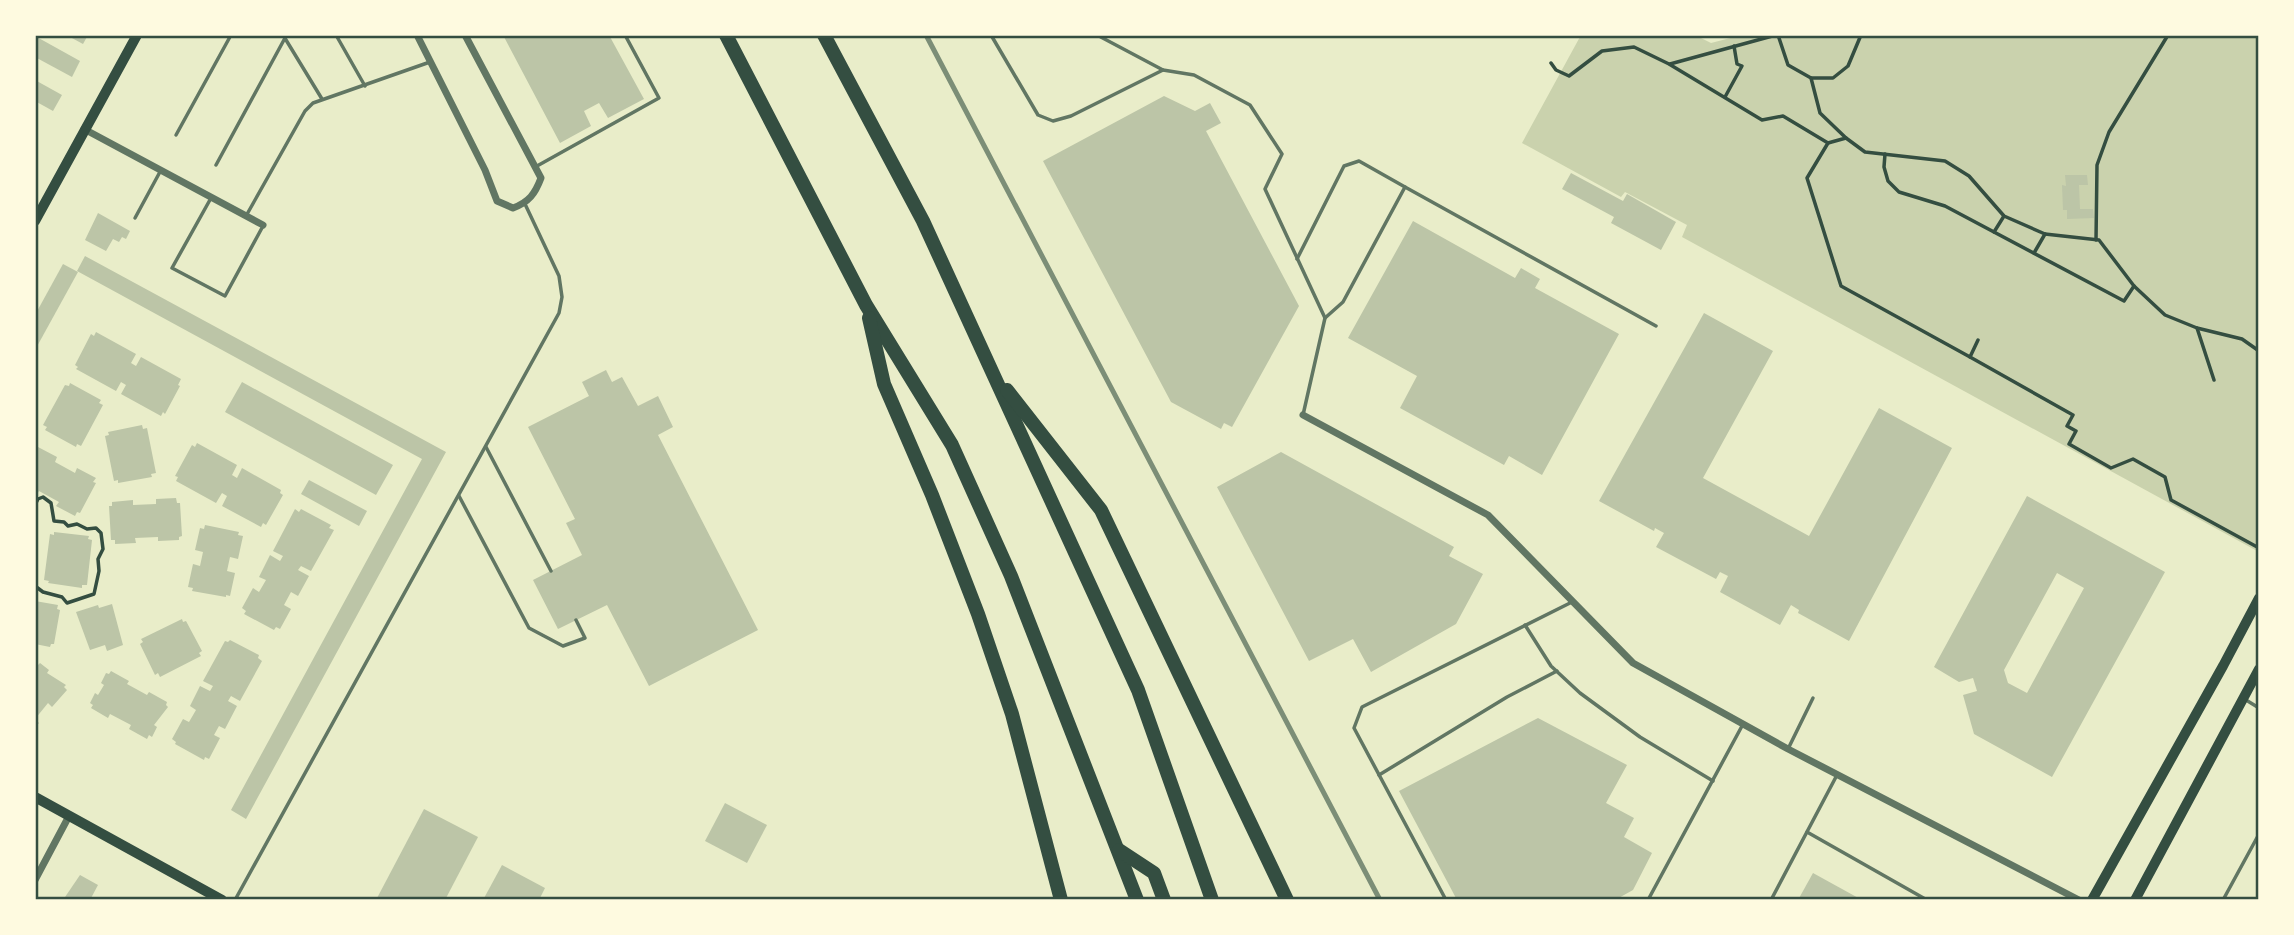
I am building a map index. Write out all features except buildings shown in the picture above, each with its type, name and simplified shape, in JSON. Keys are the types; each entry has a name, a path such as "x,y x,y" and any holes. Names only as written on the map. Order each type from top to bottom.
{"highway":[{"path":"726,35 866,305 952,445 1011,576 1137,900"},
{"path":"824,35 923,221 1138,690 1212,900"},
{"path":"866,305 884,384 937,507 978,614 1012,715 1060,900"},
{"path":"992,369 1101,510 1287,900"},
{"path":"1119,850 1154,873 1164,900"}],"main road":[{"path":"35,220 136,35"},
{"path":"2092,900 2259,598"},
{"path":"2135,900 2259,669"},
{"path":"35,797 222,900"}],"street":[{"path":"416,35 485,170 497,201 513,208 525,204 536,191 541,178 465,35"},
{"path":"85,129 263,225"},
{"path":"1303,415 1488,515 1633,663 1788,749 2079,900"},
{"path":"35,880 69,816"}],"lane":[{"path":"176,135 231,35"},
{"path":"336,35 365,86"},
{"path":"535,167 659,98 625,35"},
{"path":"991,35 1038,115 1053,121 1071,116 1164,69"},
{"path":"1097,35 1164,69 1194,75 1250,105 1282,153 1265,189 1325,318"},
{"path":"284,36 323,100"},
{"path":"216,165 284,36"},
{"path":"246,216 305,111 313,103 430,62"},
{"path":"1297,260 1344,166 1359,161 1656,326"},
{"path":"135,218 160,170"},
{"path":"1303,415 1325,318 1343,302 1405,187"},
{"path":"211,198 172,268 225,296 263,225"},
{"path":"235,900 559,313 562,297 559,276 525,204"},
{"path":"486,447 551,571"},
{"path":"459,496 529,628 563,646 585,638 576,620"},
{"path":"1446,900 1354,727 1362,707 1573,602"},
{"path":"1525,625 1557,671 1580,693 1640,737 1713,780"},
{"path":"1379,775 1507,697 1557,671"},
{"path":"1788,749 1813,698"},
{"path":"2243,699 2259,708"},
{"path":"1648,900 1743,724"},
{"path":"1771,900 1837,775"},
{"path":"1807,832 1927,900"},
{"path":"2223,900 2259,834"}],"path":[{"path":"1668,64 1777,35 1788,65 1811,78 1833,78 1848,66 1861,35"},
{"path":"2096,240 2097,165 2109,132 2168,35"},
{"path":"1725,97 1742,66 1737,64 1734,46"},
{"path":"1551,63 1556,70 1569,76 1602,51 1634,47 1762,120 1783,116 1828,143"},
{"path":"1811,78 1820,113 1865,152 1945,161 1969,176 2004,216 2045,234 2099,240 2134,286 2165,315 2197,328 2242,339 2259,351"},
{"path":"1846,138 1828,143 1807,178 1840,286 2073,415 2067,426 2076,431 2069,444 2111,468 2133,459 2165,477 2171,500 2259,548"},
{"path":"1885,154 1884,167 1888,181 1899,192 1945,206 2124,300 2134,286"},
{"path":"1994,232 2004,216"},
{"path":"2034,253 2045,234"},
{"path":"2197,328 2214,380"},
{"path":"1970,357 1978,340"},
{"path":"35,505 38,499 43,497 51,503 54,521 64,522 68,526 77,524 87,529 96,528 100,533 103,549 98,559 99,571 93,594 88,597 67,603 62,597 43,592 35,586"}],"green space":[{"path":"1581,35 1695,35 1711,43 1742,35 2259,35 2259,552 1682,237 1687,225 1625,192 1621,197 1522,143"}],"railway":[{"path":"926,35 1380,900"}]}
